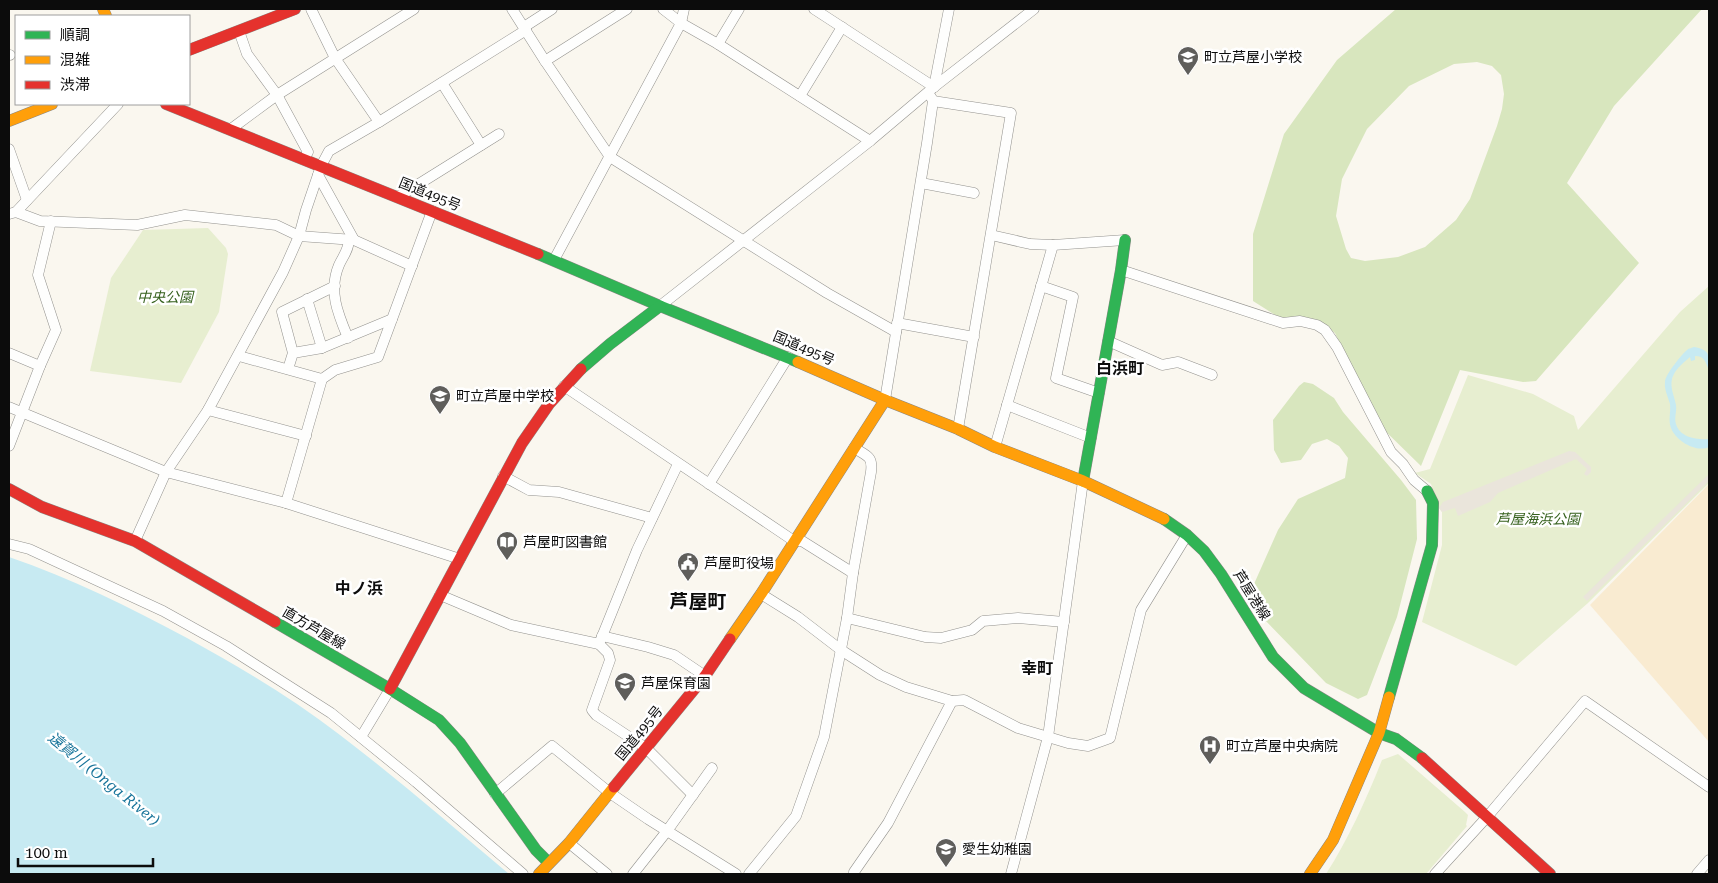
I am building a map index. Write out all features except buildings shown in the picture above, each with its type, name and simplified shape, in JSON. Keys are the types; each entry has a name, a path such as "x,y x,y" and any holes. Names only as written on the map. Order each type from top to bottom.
{"main road":[{"path":"190,50 295,9"},
{"path":"9,121 49,105"},
{"name":"国道495号","path":"169,105 304,159 320,170 398,197 554,260 660,306 788,357 885,400 761,594 705,676 569,843 539,874"},
{"path":"1084,481 1125,240"},
{"path":"390,688 503,476 537,419 564,386 595,356 660,306"},
{"name":"芦屋港線","path":"885,400 958,429 995,447 1084,481 1166,519 1204,551 1221,574 1273,657 1304,688 1378,732 1396,739 1416,753 1550,874"},
{"name":"直方芦屋線","path":"9,489 42,507 136,541 390,688 439,720 460,743 536,850 549,863"},
{"path":"1310,874 1333,840 1378,732 1432,545 1433,503 1428,490"}],"street":[{"path":"311,9 335,58 379,122"},
{"path":"231,129 276,95 414,9"},
{"path":"512,9 610,157 827,293 897,327 974,337"},
{"path":"136,541 166,472 208,410 283,272 299,236 320,170 329,151 442,83 552,9"},
{"path":"545,61 627,9"},
{"path":"663,9 681,23 718,44 870,141"},
{"path":"554,260 681,23 684,9"},
{"path":"718,44 739,9"},
{"path":"814,9 842,27 932,93 1010,113 958,429"},
{"path":"885,400 921,183 932,93 949,9"},
{"path":"660,306 932,93 1034,9"},
{"path":"800,96 842,27"},
{"path":"239,31 247,54 276,95 308,152 304,159"},
{"path":"442,83 481,145"},
{"path":"12,213 27,200 117,105"},
{"path":"398,197 499,134"},
{"path":"9,149 27,200"},
{"path":"320,170 352,239 339,266 335,286 336,308 348,338"},
{"path":"921,183 974,193"},
{"path":"286,504 322,379 335,370 378,357 432,211"},
{"path":"12,213 40,221 138,225 185,215 276,225 299,236 352,239 412,266"},
{"path":"9,446 56,330 38,275 51,221"},
{"path":"991,235 1030,244 1053,245 1125,240"},
{"path":"995,447 1053,245"},
{"path":"1121,270 1283,323 1300,321 1325,330 1337,347 1391,452 1403,464 1414,480 1428,490"},
{"path":"288,369 294,353 282,312 335,286"},
{"path":"1041,286 1073,297 1056,378 1099,394"},
{"path":"307,299 322,348"},
{"path":"294,353 322,348 392,319"},
{"path":"1108,341 1162,365 1178,362 1212,375"},
{"path":"9,353 40,366"},
{"path":"239,356 322,379"},
{"path":"709,484 788,357"},
{"path":"564,386 794,541 802,541 853,573"},
{"path":"1007,405 1091,438"},
{"path":"9,407 166,472 286,504 460,559"},
{"path":"208,410 306,436"},
{"path":"749,874 796,816 824,737 847,618 872,463 869,458 854,448"},
{"path":"600,640 637,550 678,464"},
{"path":"503,476 529,490 559,492 652,518"},
{"path":"1011,874 1048,737 1084,481"},
{"path":"761,594 798,617 841,650 880,675 906,687 952,702 964,700 1018,728 1068,743 1088,746 1110,738 1141,610 1187,535"},
{"path":"9,544 29,549 146,603 226,646 332,713 524,874"},
{"path":"440,596 511,624 648,647 674,655 705,676"},
{"path":"847,618 925,638 941,638 972,630 984,621 1018,618 1064,622"},
{"path":"600,640 610,660 592,710 596,715 646,748 693,794"},
{"path":"361,737 390,688"},
{"path":"1435,874 1487,817 1585,701 1709,787"},
{"path":"854,872 888,823 952,702"},
{"path":"496,794 552,746 610,793 729,872"},
{"path":"633,874 667,831 712,768"},
{"path":"569,843 607,874"},
{"path":"1697,874 1709,860"}],"green space":[{"path":"1396,9 1702,9 1614,106 1567,183 1639,263 1536,381 1523,382 1460,370 1421,466 1379,425 1335,333 1323,324 1280,318 1253,301 1253,234 1284,134 1337,60","holes":["1477,62 1492,66 1501,75 1504,94 1502,109 1470,199 1456,220 1425,247 1398,257 1365,261 1351,258 1346,249 1336,216 1342,179 1367,129 1409,86 1454,64"]},
{"name":"中央公園","path":"208,228 226,248 228,254 219,312 181,383 90,371 111,278 143,230"},
{"name":"芦屋海浜公園","path":"1709,286 1709,483 1588,603 1516,666 1422,622 1442,545 1442,512 1431,484 1415,473 1430,469 1468,375 1533,394 1574,416 1578,430 1680,312"},
{"path":"1304,382 1313,384 1334,398 1343,412 1416,500 1417,539 1397,617 1367,695 1358,699 1326,683 1262,617 1254,600 1254,584 1278,530 1298,499 1345,478 1348,458 1339,446 1327,439 1312,444 1301,460 1281,463 1274,450 1273,420"},
{"path":"1398,754 1468,815 1467,826 1426,874 1326,874 1357,818 1382,760"}],"sand":[{"path":"1709,484 1709,742 1590,605"}],"shaded area":[{"path":"1569,451 1575,452 1591,467 1591,472 1587,476 1584,474 1587,469 1576,459 1498,493 1490,502 1458,516 1455,508 1442,512 1439,508 1443,502"},
{"path":"1709,474 1709,481 1587,601 1583,597"}],"water":[{"path":"1694,347 1704,350 1708,354 1709,370 1703,358 1695,356 1695,360 1691,361 1690,357 1675,372 1671,386 1676,405 1675,422 1678,429 1690,437 1709,439 1709,447 1704,448 1687,445 1674,433 1670,425 1670,404 1665,387 1666,379 1674,365 1687,350"},
{"name":"遠賀川 (Onga River)","path":"9,557 55,574 122,604 227,660 303,708 362,752 509,874 9,874"}],"traffic: fast":[{"path":"1083,481 1125,240"},
{"path":"538,254 798,362"},
{"path":"581,369 660,306"},
{"path":"1389,697 1432,545 1433,503 1427,491"},
{"path":"1164,519 1187,535 1204,551 1221,574 1273,657 1304,688 1379,733 1396,739 1422,758"},
{"path":"275,622 439,720 460,743 536,850 549,863"}],"traffic: slow":[{"path":"103,9 106,15"},
{"path":"9,121 49,105"},
{"path":"730,639 761,594 885,400 798,362"},
{"path":"885,400 958,429 995,447 1083,481 1164,519"},
{"path":"1310,874 1333,840 1379,733 1389,697"},
{"path":"539,874 569,843 614,787"}],"traffic: jam":[{"path":"190,50 295,9"},
{"path":"168,105 538,254"},
{"path":"390,689 522,443 549,404 581,369"},
{"path":"9,489 42,507 135,541 275,622"},
{"path":"614,787 705,676 730,639"},
{"path":"1422,758 1550,874"}],"place":[{"name":"町立芦屋小学校","path":"1188,76"},
{"name":"町立芦屋中学校","path":"440,415"},
{"name":"芦屋町図書館","path":"507,561"},
{"name":"芦屋町役場","path":"688,582"},
{"name":"芦屋保育園","path":"625,702"},
{"name":"町立芦屋中央病院","path":"1210,765"},
{"name":"愛生幼稚園","path":"946,868"}],"district":[{"name":"白浜町","path":"1120,368"},
{"name":"中ノ浜","path":"359,588"},
{"name":"芦屋町","path":"698,601"},
{"name":"幸町","path":"1037,668"}]}
